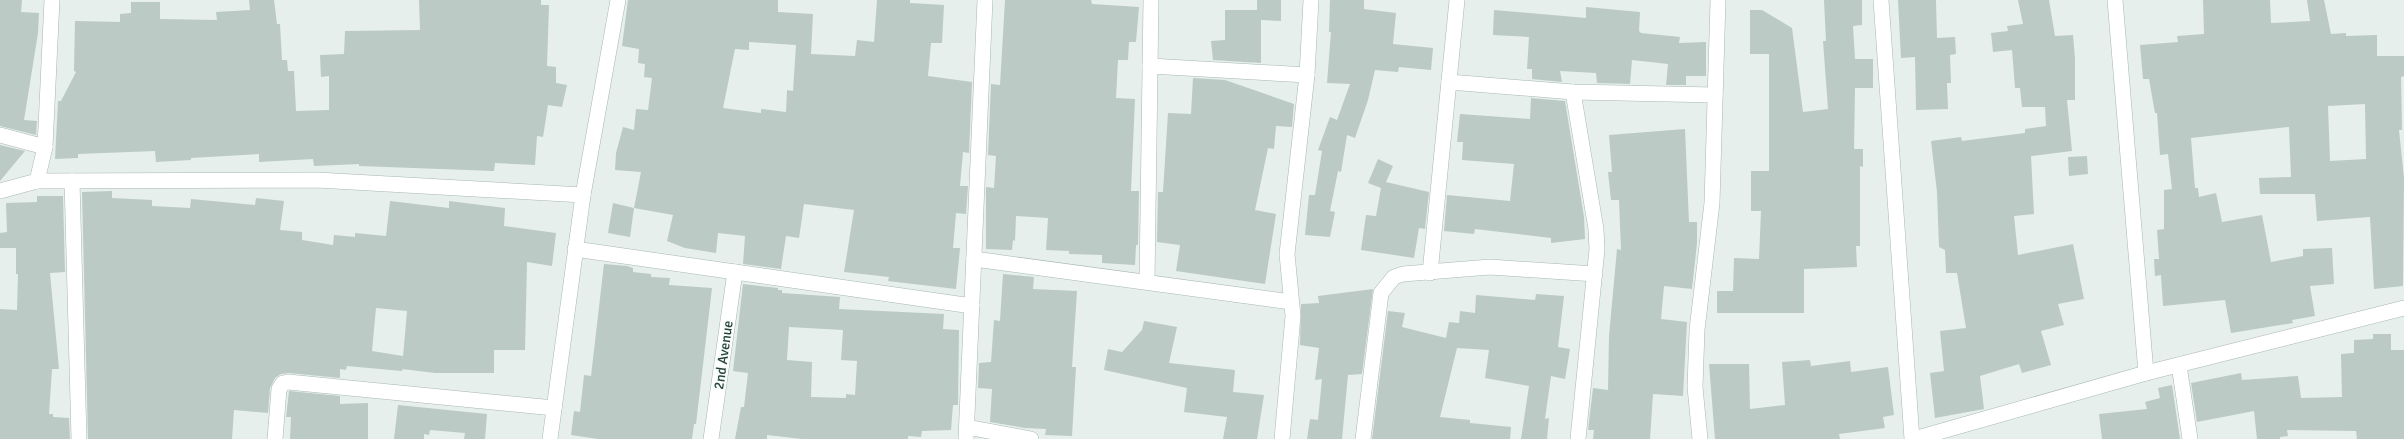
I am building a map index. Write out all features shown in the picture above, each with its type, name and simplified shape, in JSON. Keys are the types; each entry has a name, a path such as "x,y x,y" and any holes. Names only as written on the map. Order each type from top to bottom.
{"street":[{"path":"37,181 45,146 52,0"},
{"path":"550,439 583,196 618,0"},
{"path":"985,0 967,433 1031,439"},
{"path":"1147,282 1151,0"},
{"path":"1282,439 1293,326 1287,254 1307,75 1311,0"},
{"path":"1430,273 1458,0"},
{"path":"1700,439 1695,387 1697,330 1712,203 1718,0"},
{"path":"1880,0 1913,439 1934,437 2146,373 2404,308"},
{"path":"2115,0 2146,373"},
{"path":"1150,66 1307,75"},
{"path":"1449,82 1573,92 1715,95"},
{"path":"1573,92 1596,229 1595,274 1582,383 1578,439"},
{"path":"0,135 45,146"},
{"path":"0,191 37,181 317,180 583,196"},
{"path":"72,181 79,439"},
{"path":"575,249 972,306"},
{"path":"974,259 1291,302"},
{"path":"1363,439 1381,293 1394,276 1490,268 1595,274"},
{"name":"2nd Avenue","path":"711,439 735,272"},
{"path":"2179,365 2190,439"},
{"path":"276,439 279,389 283,383 288,382 554,408"}],"building":[{"path":"0,0 22,0 21,12 39,13 38,33 24,120 37,121 36,135 0,126"},
{"path":"249,0 274,0 277,24 280,24 282,60 287,60 288,71 294,71 296,111 329,110 329,76 321,77 320,55 344,54 345,31 420,30 419,0 541,0 541,5 549,5 547,66 556,67 556,83 567,85 562,107 548,105 543,137 537,136 535,165 495,163 494,171 359,166 359,164 314,166 313,159 259,162 259,154 156,162 155,151 78,154 78,158 55,159 58,101 61,101 76,72 74,71 75,21 120,22 120,14 131,13 131,2 160,2 160,19 217,20 216,12 250,10"},
{"path":"628,0 778,0 778,12 813,14 811,54 855,56 857,40 874,42 877,0 910,0 910,3 944,5 942,43 931,43 928,76 972,82 969,153 963,152 960,186 968,186 966,214 956,213 953,248 960,248 956,289 888,281 889,277 844,272 854,210 804,204 799,238 786,236 781,269 743,264 745,236 718,233 716,253 685,248 667,241 673,215 634,208 641,172 615,170 616,153 623,127 634,130 636,109 648,110 652,78 644,77 645,64 638,63 639,49 622,46","holes":["749,42 796,45 793,91 787,90 786,112 761,109 761,113 723,108 735,49 749,50"]},
{"path":"1005,0 1091,0 1092,4 1139,7 1136,42 1129,42 1128,60 1118,60 1116,98 1135,99 1131,191 1139,191 1138,245 1136,245 1135,265 1102,263 1102,255 1069,254 1069,251 1046,250 1048,218 1016,216 1015,241 1013,240 1012,250 986,249 986,187 994,188 996,156 988,155 991,84 1000,85"},
{"path":"1257,0 1281,0 1281,21 1261,20 1261,63 1213,60 1211,41 1225,40 1225,10 1257,10"},
{"path":"1330,0 1364,0 1364,9 1396,13 1393,44 1433,48 1431,70 1399,67 1398,72 1375,70 1368,100 1355,138 1347,135 1341,172 1338,171 1330,211 1335,212 1330,237 1305,235 1309,195 1315,195 1322,151 1318,150 1330,117 1337,120 1350,84 1327,83 1331,32 1329,32"},
{"path":"1824,0 1862,0 1862,25 1853,26 1855,59 1873,59 1873,88 1855,88 1854,149 1863,149 1863,167 1860,166 1860,246 1856,246 1857,267 1804,269 1804,313 1717,313 1717,291 1733,291 1734,258 1759,259 1761,211 1751,211 1751,171 1769,171 1769,54 1750,54 1750,10 1762,10 1792,28 1803,112 1828,109 1823,41 1826,41"},
{"path":"1898,0 1936,0 1937,38 1955,37 1956,54 1950,55 1951,83 1947,83 1948,109 1916,110 1915,57 1901,58"},
{"path":"2018,0 2049,0 2055,36 2073,35 2075,100 2067,100 2072,151 2031,156 2034,214 2014,216 2018,255 2073,244 2084,299 2058,304 2064,325 2041,331 2051,365 2022,373 2019,364 1980,376 1984,409 1935,418 1930,373 1944,371 1940,331 1966,328 1957,273 1946,273 1945,250 1939,247 1937,192 1931,141 1961,137 1962,141 2025,133 2025,129 2046,126 2045,107 2022,107 2020,88 2015,88 2012,50 1993,52 1991,33 2008,31 2007,26 2023,24"},
{"path":"2203,0 2270,0 2271,23 2310,21 2307,0 2324,0 2331,34 2346,33 2346,36 2377,35 2377,56 2404,56 2404,76 2401,77 2402,130 2399,130 2404,178 2403,286 2374,289 2370,217 2317,221 2315,194 2260,194 2259,178 2291,177 2289,127 2191,138 2195,188 2198,188 2199,197 2216,193 2222,222 2262,215 2271,262 2303,256 2303,249 2332,248 2334,284 2310,286 2315,316 2292,320 2293,323 2231,333 2225,300 2163,306 2161,275 2155,276 2154,259 2159,259 2157,230 2164,229 2164,190 2172,189 2168,154 2160,155 2157,113 2155,113 2149,79 2143,79 2140,45 2178,42 2177,36 2204,34","holes":["2365,104 2366,159 2330,161 2328,106"]},
{"path":"1586,7 1640,12 1639,31 1641,33 1680,37 1679,43 1706,42 1706,76 1686,76 1686,85 1666,85 1668,64 1632,60 1630,84 1597,83 1596,73 1560,71 1562,82 1532,79 1532,69 1527,69 1529,37 1493,35 1494,10 1586,18"},
{"path":"1193,78 1225,80 1294,104 1292,127 1276,126 1274,149 1268,148 1255,210 1276,214 1265,284 1176,271 1180,245 1157,242 1158,192 1163,192 1168,113 1191,114"},
{"path":"1531,98 1565,101 1584,217 1585,239 1551,243 1551,238 1475,229 1474,234 1444,231 1447,195 1510,201 1514,164 1462,160 1463,142 1457,142 1460,114 1530,119"},
{"path":"1685,129 1689,222 1697,222 1697,243 1692,289 1664,286 1661,319 1687,322 1683,396 1653,394 1650,439 1593,439 1594,430 1588,430 1593,388 1608,390 1609,336 1617,249 1621,250 1619,200 1611,200 1608,172 1612,172 1609,135"},
{"path":"0,145 25,151 0,181"},
{"path":"2087,156 2088,174 2069,176 2068,157"},
{"path":"1378,159 1393,166 1386,182 1429,192 1425,229 1419,228 1414,258 1361,250 1366,215 1376,216 1381,188 1368,183"},
{"path":"112,191 112,198 152,200 152,206 190,208 191,199 255,205 256,198 284,201 280,230 302,232 302,240 333,245 334,235 355,237 355,233 386,236 390,201 449,208 449,201 505,208 504,226 556,233 552,266 527,262 525,350 494,350 494,373 435,373 347,366 346,370 340,369 340,378 289,373 281,374 275,378 270,388 268,413 234,410 232,439 88,439 82,192","holes":["376,308 407,311 403,362 403,356 372,351"]},
{"path":"37,196 63,196 65,272 50,273 59,369 52,369 49,414 53,414 53,417 69,418 70,439 0,439 0,309 17,310 18,274 16,274 16,248 0,248 0,233 7,232 6,203 37,202"},
{"path":"613,203 634,208 630,237 608,233"},
{"path":"604,264 627,266 633,268 633,272 651,274 651,277 670,278 669,285 712,288 696,424 694,424 692,439 598,439 571,435 574,411 580,412 584,375 591,376"},
{"path":"1003,274 1034,277 1033,289 1077,291 1072,367 1076,367 1072,436 1045,435 1046,429 1025,428 990,422 992,389 978,388 979,363 991,362 994,320 1000,321"},
{"path":"743,284 778,288 778,290 782,290 782,293 840,297 839,309 944,314 943,329 959,330 958,405 953,405 951,430 922,431 921,437 908,436 908,439 802,439 767,435 767,439 735,439 741,407 744,407 748,373 733,371","holes":["789,327 843,330 841,360 857,361 855,395 846,394 846,398 811,397 812,362 787,360"]},
{"path":"1373,289 1362,374 1348,375 1342,439 1307,439 1310,419 1318,420 1322,379 1315,380 1319,348 1300,345 1301,304 1319,303 1318,296"},
{"path":"1536,294 1564,296 1558,347 1570,349 1565,379 1551,376 1545,419 1549,418 1547,439 1521,439 1529,386 1485,378 1489,350 1457,348 1440,417 1470,420 1470,423 1511,427 1510,439 1372,439 1388,311 1405,313 1402,327 1446,338 1449,322 1459,323 1460,311 1475,313 1476,295 1535,300"},
{"path":"1144,321 1177,327 1169,363 1235,370 1233,392 1264,395 1257,439 1223,439 1227,417 1184,412 1187,388 1104,370 1108,349 1122,352 1142,330"},
{"path":"2373,334 2391,334 2391,350 2404,350 2404,439 2357,439 2356,431 2287,430 2288,436 2280,437 2280,439 2257,439 2254,411 2197,422 2191,383 2241,373 2242,380 2298,376 2301,398 2342,397 2341,354 2354,353 2354,340 2373,339"},
{"path":"1810,360 1811,366 1850,361 1851,372 1888,367 1894,415 1883,417 1885,428 1839,434 1840,439 1715,439 1709,364 1749,364 1750,409 1785,405 1782,362"},
{"path":"2172,385 2180,439 2102,439 2099,414 2147,409 2145,402 2160,398 2158,388"},
{"path":"289,391 340,396 340,404 368,403 368,439 290,439 291,417 286,417"},
{"path":"398,405 487,414 485,439 464,439 465,433 430,430 429,435 424,434 424,439 394,439"}]}
